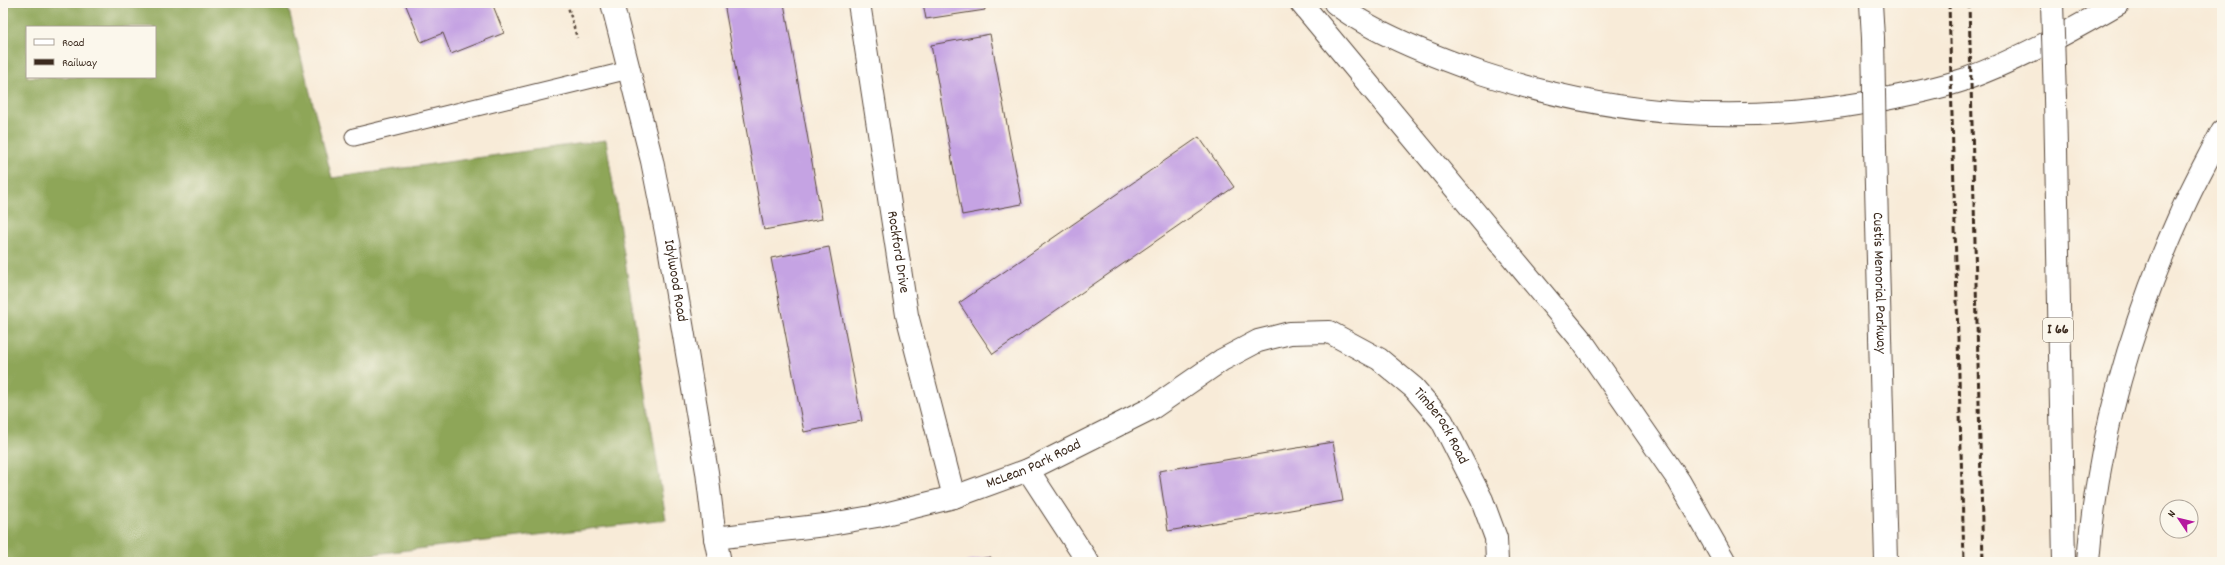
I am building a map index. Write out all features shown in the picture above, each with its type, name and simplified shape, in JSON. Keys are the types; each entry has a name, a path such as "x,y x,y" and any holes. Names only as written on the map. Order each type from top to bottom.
{"main road":[{"name":"Idylwood Road","path":"612,3 652,161 669,247 707,472 715,538 720,562"},
{"name":"Rockford Drive","path":"859,3 907,315 954,497"},
{"path":"1301,3 1582,341 1679,481 1725,562"},
{"path":"1335,3 1387,34 1462,66 1529,89 1606,106 1646,111 1721,115 1786,113 1843,106 1943,86 1993,68 2029,52 2120,3"},
{"name":"Custis Memorial Parkway","path":"1871,3 1886,562"},
{"name":"I 66","path":"2052,3 2064,562"},
{"path":"2088,562 2099,478 2122,374 2144,303 2163,254 2180,214 2219,138"},
{"name":"McLean Park Road","path":"715,538 826,525 870,518 954,497 1028,470 1154,407 1222,360 1258,341 1290,333 1329,332"},
{"name":"Timberock Road","path":"1329,332 1378,359 1414,388 1442,421 1482,500 1496,538 1497,562"},
{"path":"1028,470 1088,562"}],"lane":[{"path":"354,137 629,70"}],"path":[{"path":"567,3 577,38"}],"green space":[{"path":"3,3 287,3 332,178 606,140 666,520 305,562 3,562"}],"building":[{"path":"405,3 492,3 504,33 451,54 443,33 421,42"},
{"path":"724,3 784,3 822,219 764,230"},
{"path":"923,3 984,3 985,10 926,19"},
{"path":"990,34 1022,204 962,215 931,45"},
{"path":"1199,137 1234,187 993,354 959,303"},
{"path":"829,247 862,421 804,432 771,258"},
{"path":"1333,442 1343,501 1168,531 1159,471"},
{"path":"991,557 992,562 966,562 966,561"}],"railway":[{"path":"1949,3 1964,562"},
{"path":"1969,3 1983,562"}]}
